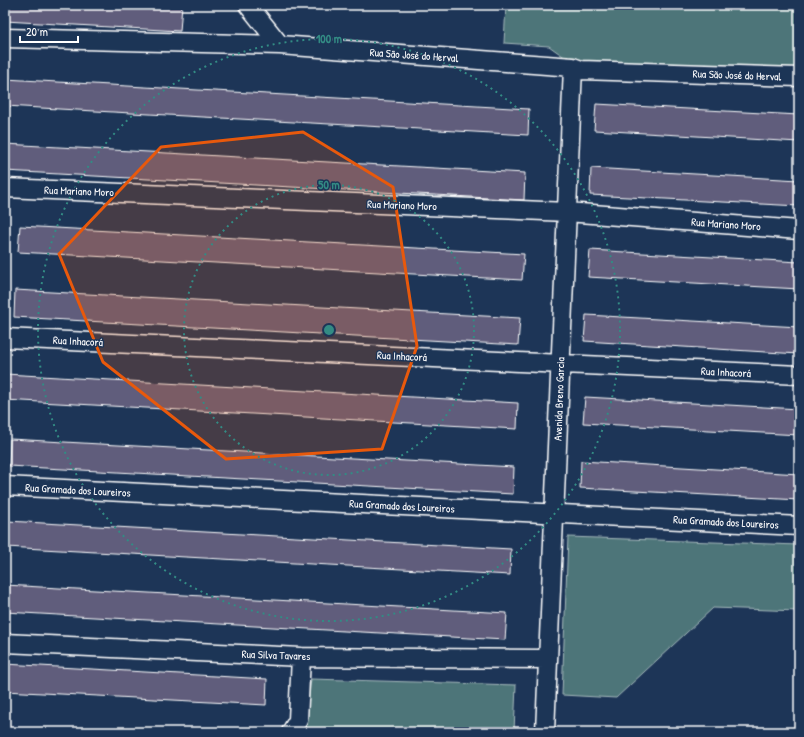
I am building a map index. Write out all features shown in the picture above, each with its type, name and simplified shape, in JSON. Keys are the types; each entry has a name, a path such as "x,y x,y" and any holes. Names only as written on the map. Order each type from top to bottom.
{"street":[{"path":"248,5 280,45"},
{"name":"Rua São José do Herval","path":"5,38 280,45 573,67 581,70 799,77"},
{"name":"Avenida Breno Garcia","path":"546,732 573,67"},
{"name":"Rua Mariano Moro","path":"5,188 567,212 799,230"},
{"name":"Rua Inhacorá","path":"5,338 799,375"},
{"name":"Rua Gramado dos Loureiros","path":"5,486 799,526"},
{"name":"Rua Silva Tavares","path":"5,643 301,657 548,659"},
{"path":"291,732 298,720 301,657"}],"highlighted area":[{"path":"303,132 393,187 417,346 382,449 226,459 103,362 59,254 161,147"}],"green space":[{"path":"506,5 799,5 799,69 570,61 549,46 504,43"},
{"path":"568,537 799,545 799,611 713,608 616,698 562,695"},
{"path":"311,679 516,685 514,732 305,732"}],"building":[{"path":"5,5 182,5 180,31 5,21"},
{"path":"5,79 529,109 528,135 5,106"},
{"path":"596,104 799,115 799,142 594,130"},
{"path":"5,144 525,173 524,200 5,171"},
{"path":"591,168 799,180 799,206 590,195"},
{"path":"20,226 524,254 522,280 18,252"},
{"path":"590,250 799,262 799,289 588,277"},
{"path":"15,290 520,318 518,345 14,317"},
{"path":"586,315 799,327 799,354 584,341"},
{"path":"5,374 518,403 517,429 5,400"},
{"path":"585,397 799,409 799,435 583,423"},
{"path":"10,439 514,467 513,494 9,466"},
{"path":"581,461 799,474 799,500 580,488"},
{"path":"7,521 511,549 510,575 6,547"},
{"path":"5,585 507,613 505,640 5,612"},
{"path":"5,664 267,679 266,705 5,691"}]}
